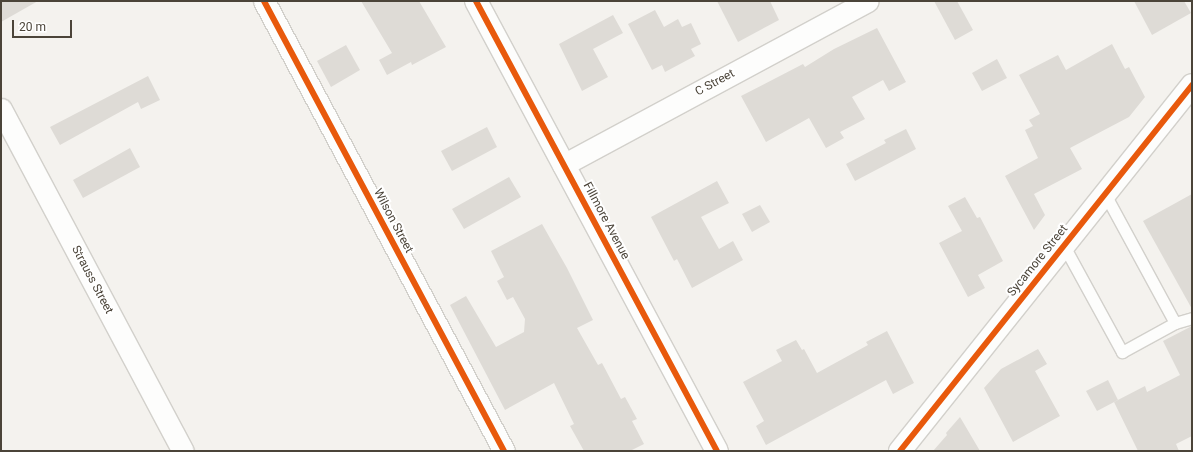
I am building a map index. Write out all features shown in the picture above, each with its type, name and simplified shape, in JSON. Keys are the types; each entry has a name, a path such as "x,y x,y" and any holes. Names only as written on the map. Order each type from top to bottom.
{"street":[{"name":"Wilson Street","path":"264,1 504,451"},
{"name":"Fillmore Avenue","path":"476,1 717,451"},
{"name":"C Street","path":"564,164 868,1"},
{"name":"Sycamore Street","path":"900,451 1192,85"},
{"name":"Strauss Street","path":"1,109 183,451"}],"lane":[{"path":"1105,194 1175,323"},
{"path":"1064,246 1122,352 1175,323 1192,318"}],"building":[{"path":"1,1 38,1 1,22"},
{"path":"361,1 419,1 446,47 412,65 411,62 387,75 379,60 392,53"},
{"path":"717,1 770,1 779,20 738,42"},
{"path":"934,1 957,1 973,30 955,40"},
{"path":"1134,1 1184,1 1191,13 1152,35"},
{"path":"655,10 664,27 678,19 682,27 691,23 701,44 691,49 695,56 665,72 662,65 652,70 628,24"},
{"path":"613,15 623,33 593,49 608,77 582,91 559,44"},
{"path":"877,28 906,82 889,91 883,80 852,97 865,119 840,132 844,138 826,148 809,118 766,142 741,96 803,64 805,67 834,49"},
{"path":"1112,44 1125,69 1129,67 1145,97 1129,117 1070,148 1082,169 1034,194 1045,215 1034,230 1005,176 1038,158 1025,130 1033,126 1029,120 1040,114 1019,75 1058,55 1066,70"},
{"path":"346,45 360,70 331,87 317,61"},
{"path":"997,59 1007,78 982,91 972,73"},
{"path":"148,76 160,100 141,109 138,102 60,145 50,127"},
{"path":"487,127 497,147 452,171 441,151"},
{"path":"906,129 916,149 855,181 846,164 886,143 884,140"},
{"path":"130,148 140,167 83,198 73,180"},
{"path":"509,177 521,197 464,229 452,209"},
{"path":"717,181 729,203 701,217 719,249 733,241 743,260 692,288 677,259 674,261 651,217"},
{"path":"1192,194 1192,309 1143,221"},
{"path":"965,197 977,218 980,217 1003,261 978,275 985,288 968,297 939,243 962,231 948,206"},
{"path":"760,205 770,222 752,232 742,214"},
{"path":"542,224 567,268 593,320 577,328 598,365 602,363 621,399 625,397 637,419 632,421 644,444 630,451 584,451 570,426 574,424 554,383 505,410 450,305 466,296 496,347 524,332 525,319 513,297 507,300 497,281 504,277 491,251"},
{"path":"1192,326 1192,436 1176,444 1179,451 1138,451 1114,402 1145,386 1147,392 1180,375 1163,341"},
{"path":"887,331 914,383 893,394 886,380 766,445 756,426 764,421 743,382 782,361 776,350 796,340 802,350 804,349 817,373 868,345 866,342"},
{"path":"1038,349 1047,364 1035,371 1060,416 1013,442 984,388 1001,369"},
{"path":"1108,380 1118,400 1097,411 1086,391"},
{"path":"960,417 980,451 933,451 947,435 946,433"}],"cycle path":[{"path":"264,1 504,451"},
{"path":"476,1 717,451"},
{"path":"900,451 1192,85"}]}
